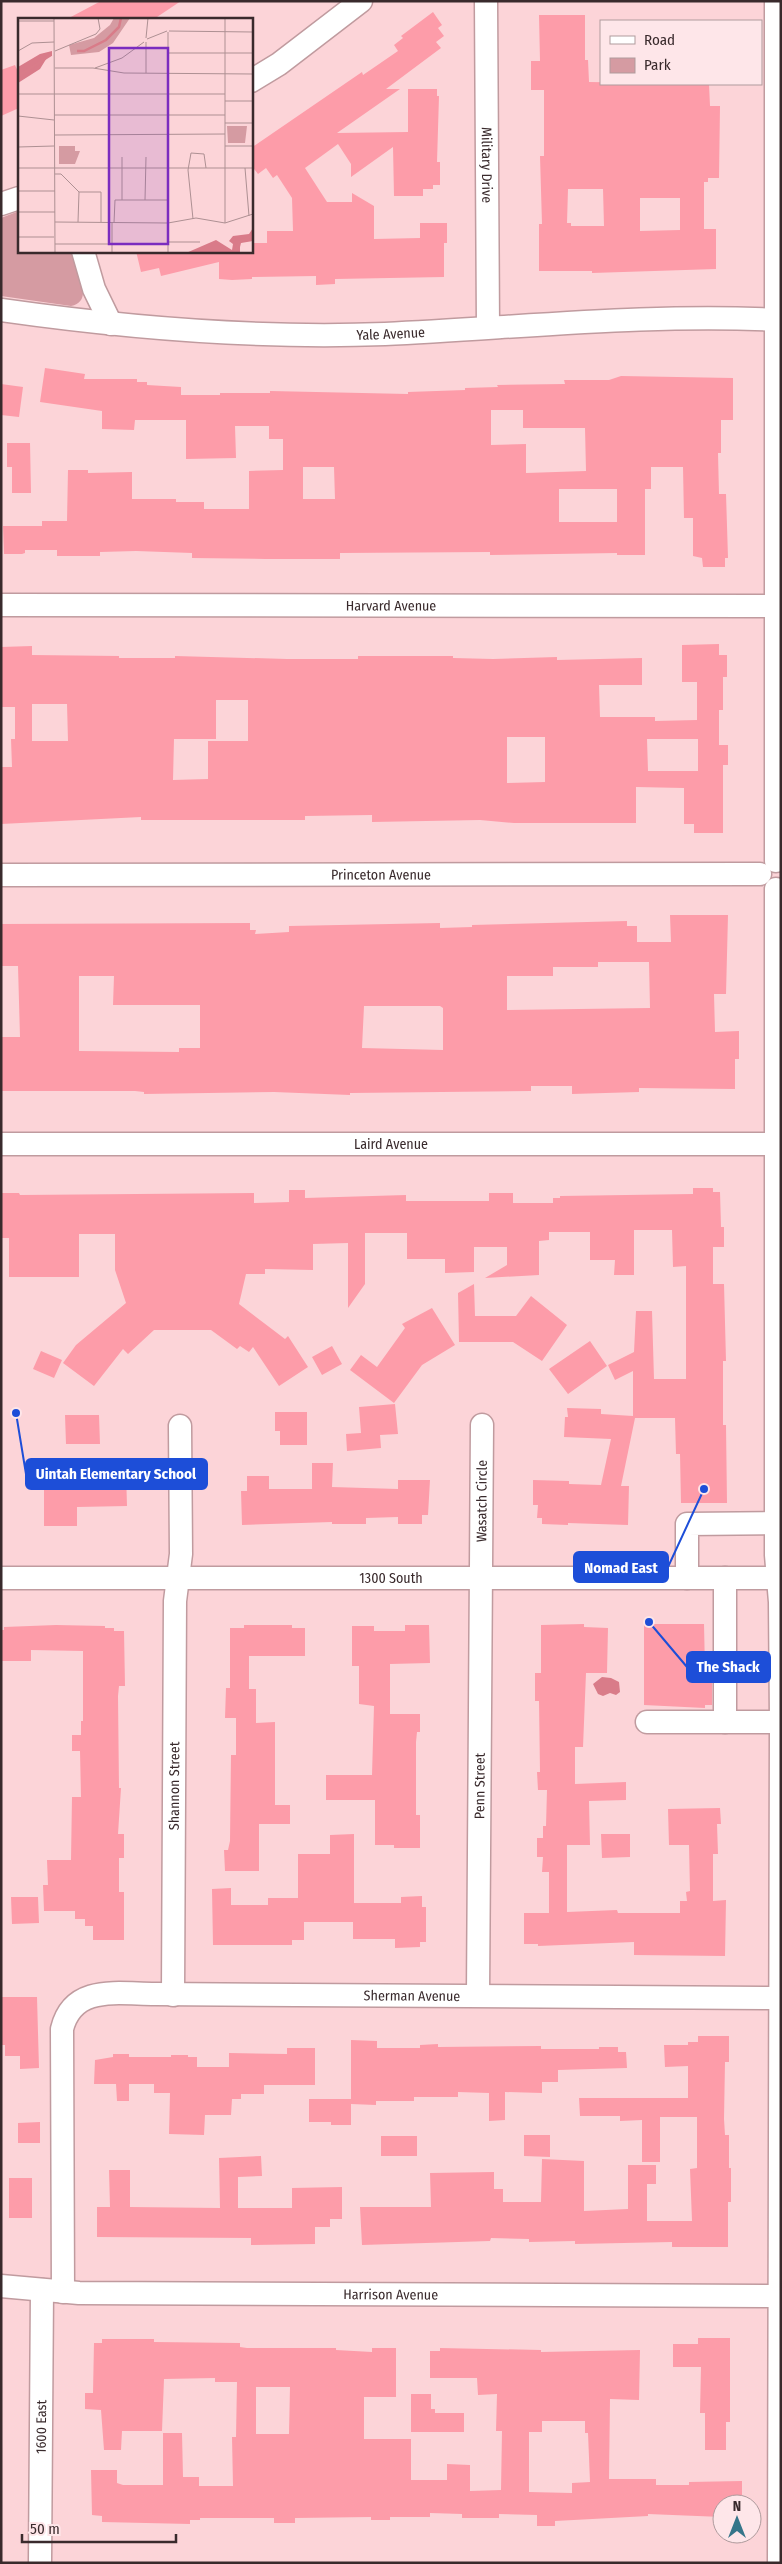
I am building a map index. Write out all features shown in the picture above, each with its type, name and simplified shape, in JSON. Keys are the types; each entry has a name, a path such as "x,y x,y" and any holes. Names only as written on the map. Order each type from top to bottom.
{"street":[{"path":"252,81 279,64 361,1"},
{"name":"Military Drive","path":"486,1 488,328"},
{"path":"776,1 779,71 778,606 772,866 762,883 766,887 778,888 779,1144 776,1523 779,1578 781,1722 779,2563"},
{"path":"1,204 18,198"},
{"path":"83,252 94,289 112,324"},
{"name":"Yale Avenue","path":"1,310 203,333 331,335 645,319 779,320"},
{"name":"Harvard Avenue","path":"1,605 778,606"},
{"name":"Princeton Avenue","path":"1,874 772,866"},
{"name":"Laird Avenue","path":"1,1144 779,1144"},
{"name":"Wasatch Circle","path":"481,1578 482,1425"},
{"name":"Shannon Street","path":"172,1995 175,1610 181,1554 180,1426"},
{"path":"688,1578 688,1524 776,1523"},
{"name":"1300 South","path":"1,1578 779,1578"},
{"name":"Penn Street","path":"478,1995 481,1578"},
{"path":"725,1578 725,1722"},
{"path":"647,1722 781,1722"},
{"name":"Sherman Avenue","path":"62,2029 65,2016 73,2005 85,1998 102,1994 780,1998"},
{"name":"1600 East","path":"40,2563 62,2029"},
{"name":"Harrison Avenue","path":"1,2286 52,2291 780,2296"}],"green space":[{"path":"18,211 18,252 71,252 82,283 82,298 78,303 71,306 1,296 1,218"}],"shaded area":[{"path":"602,1677 611,1678 619,1682 620,1692 616,1695 610,1693 603,1696 598,1694 593,1684"}],"building":[{"path":"101,1 181,1 156,18 69,18"},
{"path":"433,12 442,25 438,28 444,36 436,42 441,48 386,89 400,89 337,133 408,132 408,89 437,89 437,96 439,96 437,162 440,162 440,185 433,185 433,189 423,189 423,196 394,196 393,147 351,177 351,164 338,144 305,168 327,202 352,202 352,193 374,206 374,239 420,238 420,223 447,223 447,243 444,243 444,277 335,279 335,284 316,285 316,276 252,277 252,279 232,280 219,279 219,262 161,276 159,268 141,272 136,252 252,252 252,243 267,243 267,231 293,231 292,198 277,175 273,178 266,168 258,174 252,166 252,147 362,72 363,75 398,51 394,45 403,38 401,36"},
{"path":"539,15 585,15 585,60 588,60 589,82 600,82 600,85 709,85 710,106 720,106 719,178 708,178 708,182 704,182 704,229 716,229 716,269 592,273 592,271 539,271 539,224 542,224 540,156 544,156 544,90 531,90 531,61 540,61","holes":["568,189 603,189 604,226 571,226 571,223 567,223","640,198 680,198 680,230 640,231"]},
{"path":"15,65 18,72 18,108 1,116 1,70"},
{"path":"45,368 85,374 84,379 137,379 137,382 147,382 147,385 181,387 181,395 270,393 270,391 408,394 408,392 498,387 497,385 565,384 564,380 609,380 621,376 733,378 733,420 721,420 721,453 718,453 719,494 726,494 728,558 725,558 725,567 703,567 702,558 693,556 693,518 684,518 683,467 651,467 651,489 645,489 645,555 617,555 617,553 490,555 490,552 340,553 340,559 266,559 192,558 192,553 136,551 100,552 100,556 57,556 57,550 25,550 25,553 22,554 4,554 3,526 42,526 42,521 67,521 68,470 88,470 88,473 132,472 132,499 176,499 176,502 204,502 204,509 249,509 249,471 283,470 283,439 269,439 269,426 235,426 236,458 186,459 186,420 135,420 134,430 102,429 102,411 40,402","holes":["491,410 523,410 523,428 585,428 586,471 526,473 526,444 491,445","303,467 334,467 335,499 303,499","559,489 617,489 617,522 559,522"]},
{"path":"1,384 23,387 19,417 1,415"},
{"path":"7,443 30,443 31,493 12,493 12,467 7,467"},
{"path":"719,644 719,655 727,655 727,677 723,677 723,710 719,710 719,745 728,745 728,765 723,765 723,833 694,833 694,824 684,824 684,788 636,787 636,823 514,823 480,820 372,822 372,815 305,816 305,820 141,820 141,817 1,824 1,767 12,767 11,739 15,739 15,707 1,707 1,647 32,646 32,655 119,656 119,658 175,658 175,656 358,659 358,656 453,656 453,658 493,659 557,657 557,660 642,658 642,685 599,685 600,717 655,717 655,721 697,720 697,682 682,682 682,645","holes":["216,700 248,700 248,741 208,741 208,779 173,780 174,739 216,739","32,704 67,704 68,741 32,741","507,737 545,737 545,782 507,783","647,739 698,739 698,771 648,771"]},
{"path":"670,915 728,915 726,994 714,994 715,1032 739,1031 739,1059 735,1059 735,1089 639,1088 639,1092 572,1094 572,1086 531,1086 531,1091 350,1093 350,1095 274,1092 144,1094 144,1092 135,1091 1,1091 2,1037 20,1037 18,966 1,966 1,924 250,923 250,930 256,930 255,934 289,932 289,926 440,923 440,928 472,927 472,925 627,921 627,926 637,926 637,942 671,942","holes":["598,962 649,962 650,1008 507,1010 507,976 553,976 553,967 598,967","79,976 114,976 113,1005 200,1005 200,1048 179,1048 179,1052 79,1051","364,1006 440,1006 443,1008 443,1050 362,1048"]},
{"path":"693,1188 713,1188 713,1192 720,1192 721,1227 724,1227 724,1247 713,1247 713,1284 724,1284 726,1361 723,1361 723,1425 726,1425 727,1503 681,1503 680,1454 676,1454 675,1418 635,1418 621,1486 629,1486 628,1525 542,1524 542,1518 537,1518 538,1505 533,1505 533,1480 569,1481 569,1484 601,1485 611,1439 564,1437 565,1417 568,1417 567,1408 601,1409 601,1414 633,1416 633,1371 615,1380 608,1365 634,1352 636,1311 652,1311 654,1379 686,1379 686,1266 673,1267 672,1230 634,1230 634,1275 614,1275 615,1260 590,1260 590,1232 549,1232 549,1240 539,1241 539,1275 485,1278 507,1265 507,1247 474,1247 474,1272 445,1273 445,1259 407,1259 407,1233 365,1233 365,1284 348,1308 348,1243 313,1244 313,1270 265,1269 265,1274 246,1274 239,1304 285,1339 288,1336 308,1367 279,1386 253,1347 249,1352 240,1346 237,1349 211,1330 154,1330 128,1354 123,1349 94,1386 63,1363 76,1345 126,1303 115,1270 115,1234 79,1234 79,1277 9,1277 9,1238 1,1238 1,1193 19,1193 20,1195 254,1193 254,1203 289,1202 289,1190 305,1190 305,1198 406,1195 406,1201 489,1201 489,1193 513,1193 513,1203 553,1203 553,1198 560,1198 560,1196 693,1194"},
{"path":"474,1284 475,1316 516,1316 531,1296 567,1325 542,1361 513,1342 459,1342 458,1293"},
{"path":"432,1308 455,1345 422,1365 394,1403 350,1370 361,1355 377,1367 405,1328 402,1324"},
{"path":"590,1341 607,1366 568,1394 549,1369"},
{"path":"332,1346 342,1364 322,1375 312,1357"},
{"path":"41,1351 62,1360 54,1378 33,1369"},
{"path":"395,1404 398,1434 380,1435 381,1448 347,1451 346,1434 361,1433 359,1407"},
{"path":"275,1412 307,1412 307,1445 280,1445 280,1431 275,1431"},
{"path":"65,1415 99,1415 100,1444 66,1444"},
{"path":"312,1463 333,1463 332,1487 398,1489 398,1480 430,1480 428,1515 422,1515 422,1524 398,1524 398,1517 366,1518 366,1524 332,1524 332,1522 242,1525 241,1491 247,1491 247,1476 269,1476 269,1489 312,1489"},
{"path":"94,1472 126,1472 127,1506 77,1507 77,1526 44,1526 44,1483 95,1483"},
{"path":"584,1624 584,1627 608,1628 607,1673 586,1673 583,1747 575,1747 575,1784 626,1782 626,1800 589,1801 590,1845 567,1845 567,1912 617,1910 618,1913 680,1913 680,1901 687,1901 686,1892 690,1891 689,1845 669,1845 668,1809 720,1808 721,1824 717,1824 718,1854 713,1854 713,1901 726,1900 725,1956 634,1955 634,1942 538,1946 538,1944 524,1944 524,1913 549,1913 549,1872 542,1872 543,1857 537,1857 537,1838 543,1838 543,1826 546,1826 547,1790 538,1790 537,1772 540,1772 539,1701 535,1701 535,1673 541,1673 541,1625"},
{"path":"644,1624 704,1624 705,1670 712,1670 712,1705 705,1705 705,1708 644,1705"},
{"path":"244,1625 292,1625 292,1628 305,1628 305,1656 249,1656 249,1689 256,1689 256,1723 275,1722 275,1805 290,1805 290,1824 259,1824 259,1871 225,1871 224,1850 228,1850 230,1841 231,1755 236,1755 236,1718 225,1718 226,1688 230,1688 230,1628 244,1628"},
{"path":"405,1625 429,1625 430,1663 390,1664 390,1714 420,1714 420,1732 417,1732 416,1742 416,1815 420,1815 420,1848 394,1848 394,1845 375,1845 375,1800 326,1800 326,1775 372,1775 374,1706 359,1704 359,1666 352,1666 352,1626 374,1626 374,1631 405,1631"},
{"path":"105,1626 105,1628 114,1628 114,1631 124,1631 125,1686 119,1686 118,1696 119,1788 121,1788 118,1834 124,1834 124,1858 119,1858 119,1892 124,1892 124,1940 93,1940 93,1926 85,1926 85,1919 75,1919 75,1911 44,1911 43,1885 48,1885 47,1860 71,1860 72,1797 81,1797 80,1751 72,1751 72,1735 81,1735 81,1721 83,1721 83,1651 31,1650 31,1661 1,1661 1,1630 4,1630 4,1627"},
{"path":"354,1834 354,1903 401,1903 401,1897 422,1896 422,1907 426,1907 426,1942 420,1942 420,1947 395,1948 395,1939 353,1939 353,1922 304,1922 304,1940 292,1940 292,1945 213,1945 212,1889 231,1888 231,1905 268,1905 268,1898 298,1898 298,1854 330,1854 330,1835"},
{"path":"601,1834 630,1834 630,1857 602,1858"},
{"path":"11,1897 38,1897 39,1923 12,1924"},
{"path":"1,1997 37,1997 39,2068 20,2069 20,2056 5,2056 5,2045 1,2045"},
{"path":"698,2036 729,2036 729,2062 725,2062 724,2119 725,2135 729,2135 729,2168 731,2168 731,2202 728,2202 728,2247 672,2247 672,2242 575,2244 575,2241 529,2242 529,2239 491,2238 490,2241 362,2245 360,2207 431,2207 430,2173 494,2172 494,2189 503,2189 503,2202 541,2202 542,2159 584,2161 584,2211 628,2209 628,2165 656,2165 656,2184 647,2184 647,2221 692,2221 690,2169 697,2168 697,2117 660,2117 660,2162 642,2162 642,2120 620,2121 620,2116 580,2116 579,2098 688,2098 688,2066 665,2067 664,2045 688,2045 688,2042 698,2042"},
{"path":"351,2040 377,2041 377,2048 420,2048 420,2045 438,2044 438,2047 541,2046 541,2049 599,2049 599,2047 618,2047 618,2052 626,2052 627,2068 558,2070 558,2082 542,2082 542,2093 505,2092 505,2120 489,2121 489,2093 458,2092 458,2097 414,2097 414,2101 376,2101 376,2105 351,2104 351,2125 331,2125 331,2122 309,2122 309,2099 351,2099"},
{"path":"287,2048 315,2048 315,2085 264,2085 264,2094 241,2094 241,2099 232,2099 231,2115 205,2115 204,2135 169,2134 170,2093 154,2093 154,2084 129,2084 129,2101 117,2101 116,2084 94,2084 95,2060 113,2057 113,2054 129,2054 129,2057 188,2055 188,2057 197,2057 197,2067 229,2067 229,2053 287,2054"},
{"path":"40,2122 40,2143 18,2143 18,2123"},
{"path":"524,2135 550,2135 550,2157 524,2156"},
{"path":"381,2136 417,2136 417,2156 381,2156"},
{"path":"261,2156 262,2176 238,2177 238,2208 292,2208 292,2188 342,2187 342,2219 330,2219 330,2227 315,2227 315,2244 251,2245 251,2238 97,2237 97,2207 110,2207 109,2170 130,2170 130,2207 220,2208 219,2158"},
{"path":"9,2178 32,2178 32,2218 9,2218"},
{"path":"698,2338 730,2338 730,2422 726,2422 726,2450 705,2450 705,2413 700,2413 701,2367 673,2367 673,2344 698,2344"},
{"path":"102,2339 154,2339 154,2342 240,2343 240,2347 247,2348 336,2348 336,2350 372,2352 372,2348 396,2348 396,2397 364,2397 364,2439 411,2439 411,2480 447,2480 447,2464 470,2465 470,2491 501,2490 502,2431 496,2431 497,2394 478,2395 477,2378 430,2378 430,2351 440,2351 440,2348 541,2350 541,2352 640,2350 639,2400 610,2399 609,2479 656,2479 656,2485 689,2485 689,2482 742,2481 742,2494 712,2494 712,2517 648,2514 648,2516 555,2521 555,2526 537,2526 537,2515 499,2514 499,2518 462,2518 462,2514 430,2513 430,2517 390,2517 390,2520 371,2520 371,2517 295,2518 295,2523 274,2523 274,2518 200,2518 200,2520 190,2520 190,2524 102,2522 102,2516 92,2515 91,2470 117,2470 117,2483 123,2485 163,2485 163,2433 182,2433 183,2477 199,2477 199,2486 233,2486 232,2437 236,2437 237,2382 215,2382 215,2378 164,2379 162,2431 122,2431 121,2450 104,2450 101,2410 85,2409 85,2393 93,2393 94,2343 102,2343","holes":["256,2387 290,2387 289,2434 256,2434","542,2421 585,2421 585,2433 588,2433 590,2482 572,2483 572,2493 529,2492 529,2432 542,2432"]},
{"path":"411,2394 431,2394 431,2409 435,2409 435,2413 464,2413 464,2432 411,2432"}],"place":[{"name":"Uintah Elementary School","path":"16,1413"},
{"name":"Nomad East","path":"704,1489"},
{"name":"The Shack","path":"649,1622"}]}
